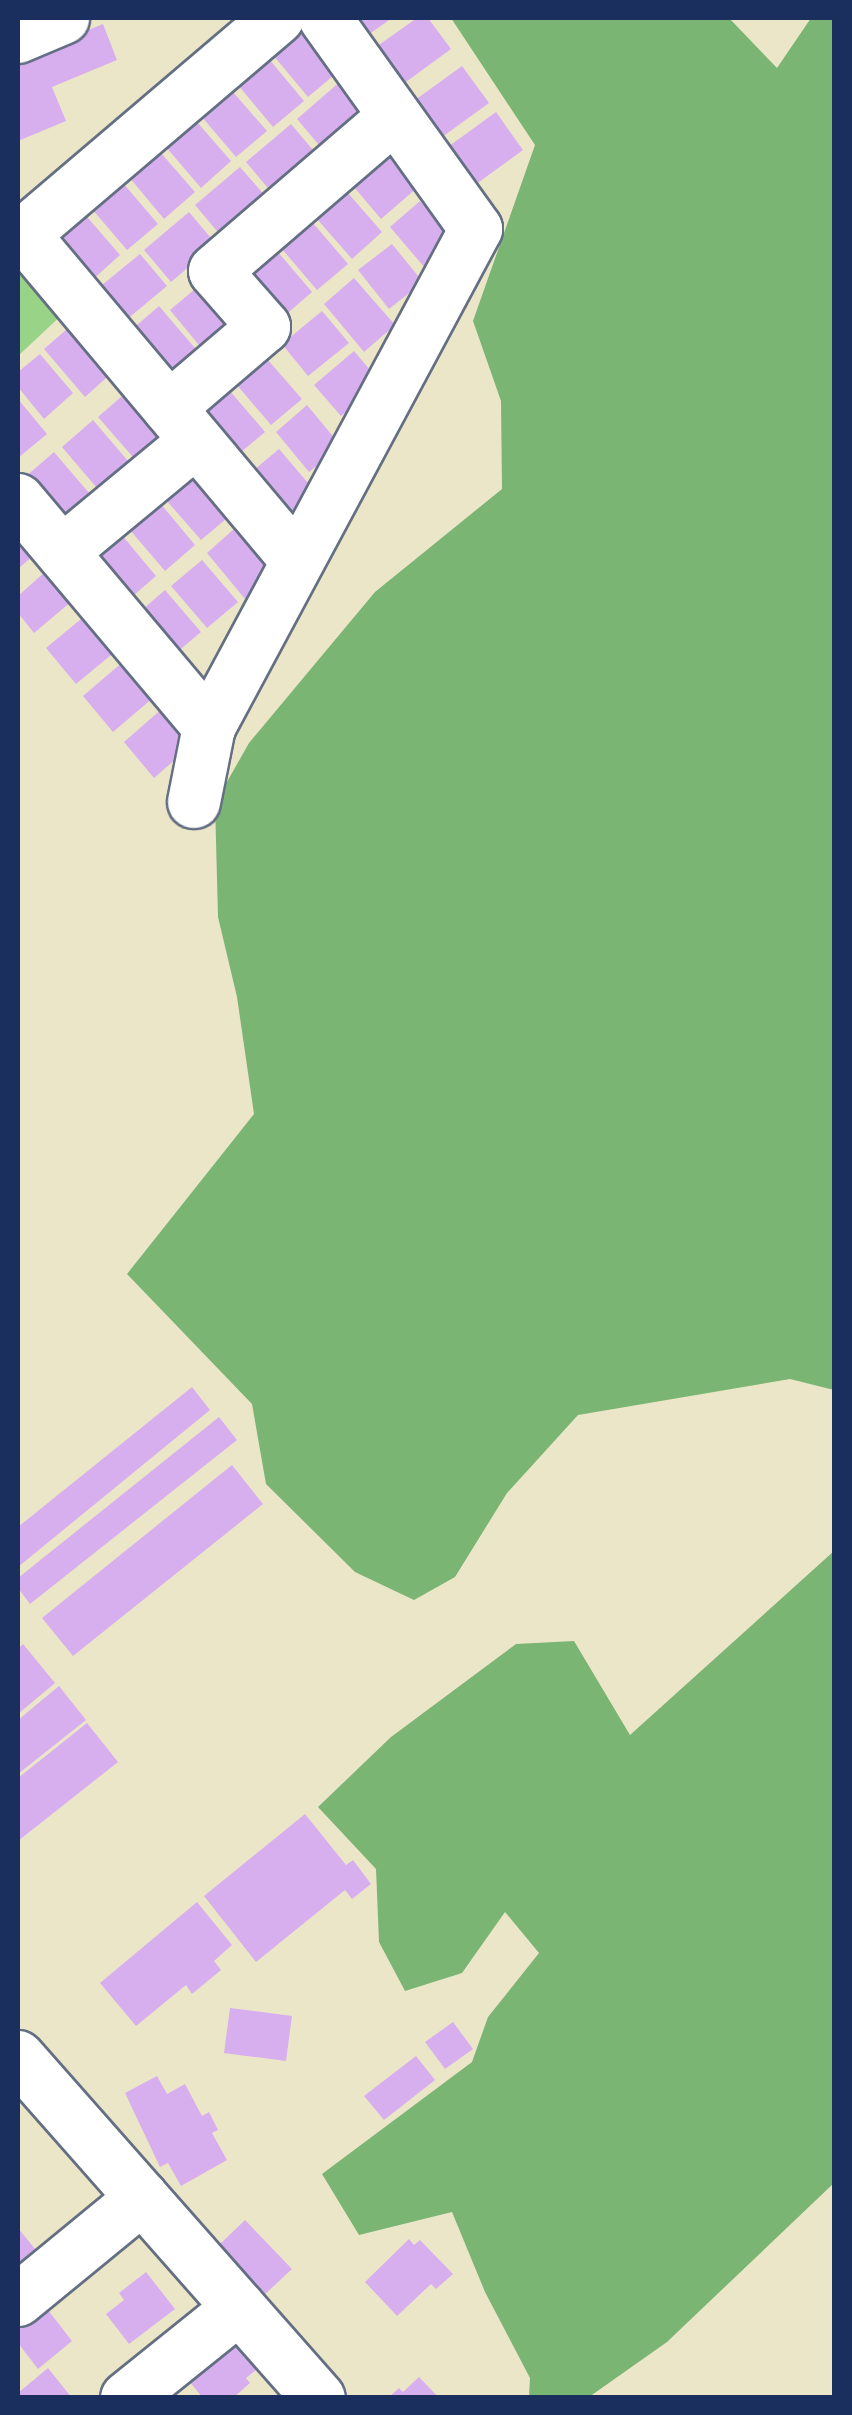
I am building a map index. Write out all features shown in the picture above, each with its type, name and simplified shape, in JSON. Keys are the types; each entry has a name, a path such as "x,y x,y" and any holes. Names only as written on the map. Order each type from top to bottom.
{"street":[{"path":"18,37 63,18"},
{"path":"278,18 20,236 296,559"},
{"path":"194,802 209,726 476,229 326,18"},
{"path":"62,552 183,424 264,327 215,272 394,117"},
{"path":"18,500 209,726"},
{"path":"18,2057 319,2398"},
{"path":"18,2300 142,2198"},
{"path":"127,2398 239,2308"}],"green space":[{"path":"451,18 729,18 777,68 811,18 834,18 834,1390 790,1379 578,1415 507,1493 455,1577 414,1600 355,1572 266,1484 252,1404 127,1274 254,1114 237,997 218,917 215,803 249,743 375,592 502,489 501,401 473,321 535,145"},
{"path":"18,268 66,311 18,356"},
{"path":"834,1551 834,2183 667,2342 589,2397 529,2397 530,2378 485,2292 452,2212 359,2235 322,2174 472,2062 488,2017 539,1953 505,1912 462,1973 405,1991 379,1942 376,1869 318,1807 391,1737 516,1644 574,1641 630,1735"}],"building":[{"path":"356,18 392,18 368,35"},
{"path":"417,18 428,18 451,49 399,87 373,49"},
{"path":"299,23 339,71 308,97 268,49"},
{"path":"103,24 117,60 52,87 66,121 18,141 18,59"},
{"path":"264,53 304,101 273,127 233,79"},
{"path":"462,66 489,103 438,140 411,103"},
{"path":"342,80 369,112 324,151 297,119"},
{"path":"226,84 267,131 236,157 196,110"},
{"path":"496,112 523,150 472,187 445,149"},
{"path":"190,114 231,161 201,188 160,140"},
{"path":"291,124 318,156 273,194 246,162"},
{"path":"154,145 195,192 164,219 124,171"},
{"path":"385,149 418,187 381,219 348,180"},
{"path":"240,167 267,198 222,237 195,205"},
{"path":"117,176 158,224 127,250 86,202"},
{"path":"341,185 382,232 352,259 310,211"},
{"path":"420,201 455,241 425,268 390,227"},
{"path":"82,211 120,255 90,282 52,239"},
{"path":"189,212 216,244 171,282 144,250"},
{"path":"307,216 348,264 317,290 276,242"},
{"path":"392,244 423,282 389,309 358,270"},
{"path":"272,245 312,292 282,318 241,271"},
{"path":"140,254 167,286 125,321 97,289"},
{"path":"354,278 395,325 364,352 324,304"},
{"path":"201,284 233,324 203,350 170,310"},
{"path":"159,306 200,354 170,380 129,332"},
{"path":"322,311 349,343 308,376 282,344"},
{"path":"74,323 115,370 85,397 44,349"},
{"path":"354,351 381,383 341,416 314,385"},
{"path":"261,352 302,399 271,425 231,378"},
{"path":"40,354 73,393 44,419 18,387 18,372"},
{"path":"224,384 265,432 234,458 194,410"},
{"path":"129,390 170,438 139,464 98,417"},
{"path":"18,399 47,434 18,458"},
{"path":"307,405 341,446 309,472 276,432"},
{"path":"93,420 134,468 102,494 62,447"},
{"path":"279,449 320,497 289,523 248,475"},
{"path":"54,452 95,500 65,526 24,478"},
{"path":"191,467 232,514 201,540 160,493"},
{"path":"155,497 195,545 165,571 124,523"},
{"path":"116,528 156,576 126,602 85,555"},
{"path":"235,528 271,571 250,605 207,553"},
{"path":"18,537 34,555 18,569"},
{"path":"202,560 238,602 207,628 171,586"},
{"path":"46,571 72,601 34,633 18,613 18,596"},
{"path":"165,590 201,632 170,658 135,616"},
{"path":"87,614 117,650 76,684 46,648"},
{"path":"124,661 154,697 113,732 83,696"},
{"path":"164,707 194,743 154,778 124,742"},
{"path":"192,1387 210,1410 18,1567 18,1527"},
{"path":"219,1417 237,1440 30,1604 18,1588 18,1578"},
{"path":"232,1465 263,1504 73,1656 42,1618"},
{"path":"23,1644 55,1683 18,1714 18,1649"},
{"path":"59,1686 86,1720 18,1774 18,1720"},
{"path":"87,1723 118,1762 18,1841 18,1778"},
{"path":"305,1814 346,1865 353,1860 371,1884 352,1899 345,1890 256,1962 204,1896"},
{"path":"197,1902 232,1945 214,1961 221,1970 192,1994 186,1985 136,2026 100,1983"},
{"path":"230,2008 292,2016 286,2061 224,2053"},
{"path":"453,2022 473,2049 445,2069 425,2042"},
{"path":"416,2056 435,2080 384,2120 364,2096"},
{"path":"157,2076 167,2094 185,2084 202,2116 209,2112 218,2130 212,2133 227,2160 181,2186 168,2163 160,2167 125,2093"},
{"path":"245,2220 292,2269 262,2297 216,2248"},
{"path":"18,2228 43,2259 18,2271"},
{"path":"409,2239 414,2245 420,2240 453,2274 436,2289 431,2284 397,2316 365,2282"},
{"path":"146,2272 175,2309 129,2344 106,2314 124,2300 119,2293"},
{"path":"41,2301 72,2341 38,2369 18,2343 18,2320"},
{"path":"235,2333 262,2365 246,2378 250,2383 233,2398 203,2398 184,2375"},
{"path":"48,2368 72,2398 18,2398 18,2393"},
{"path":"419,2377 439,2398 388,2398 399,2388 403,2392"}]}
